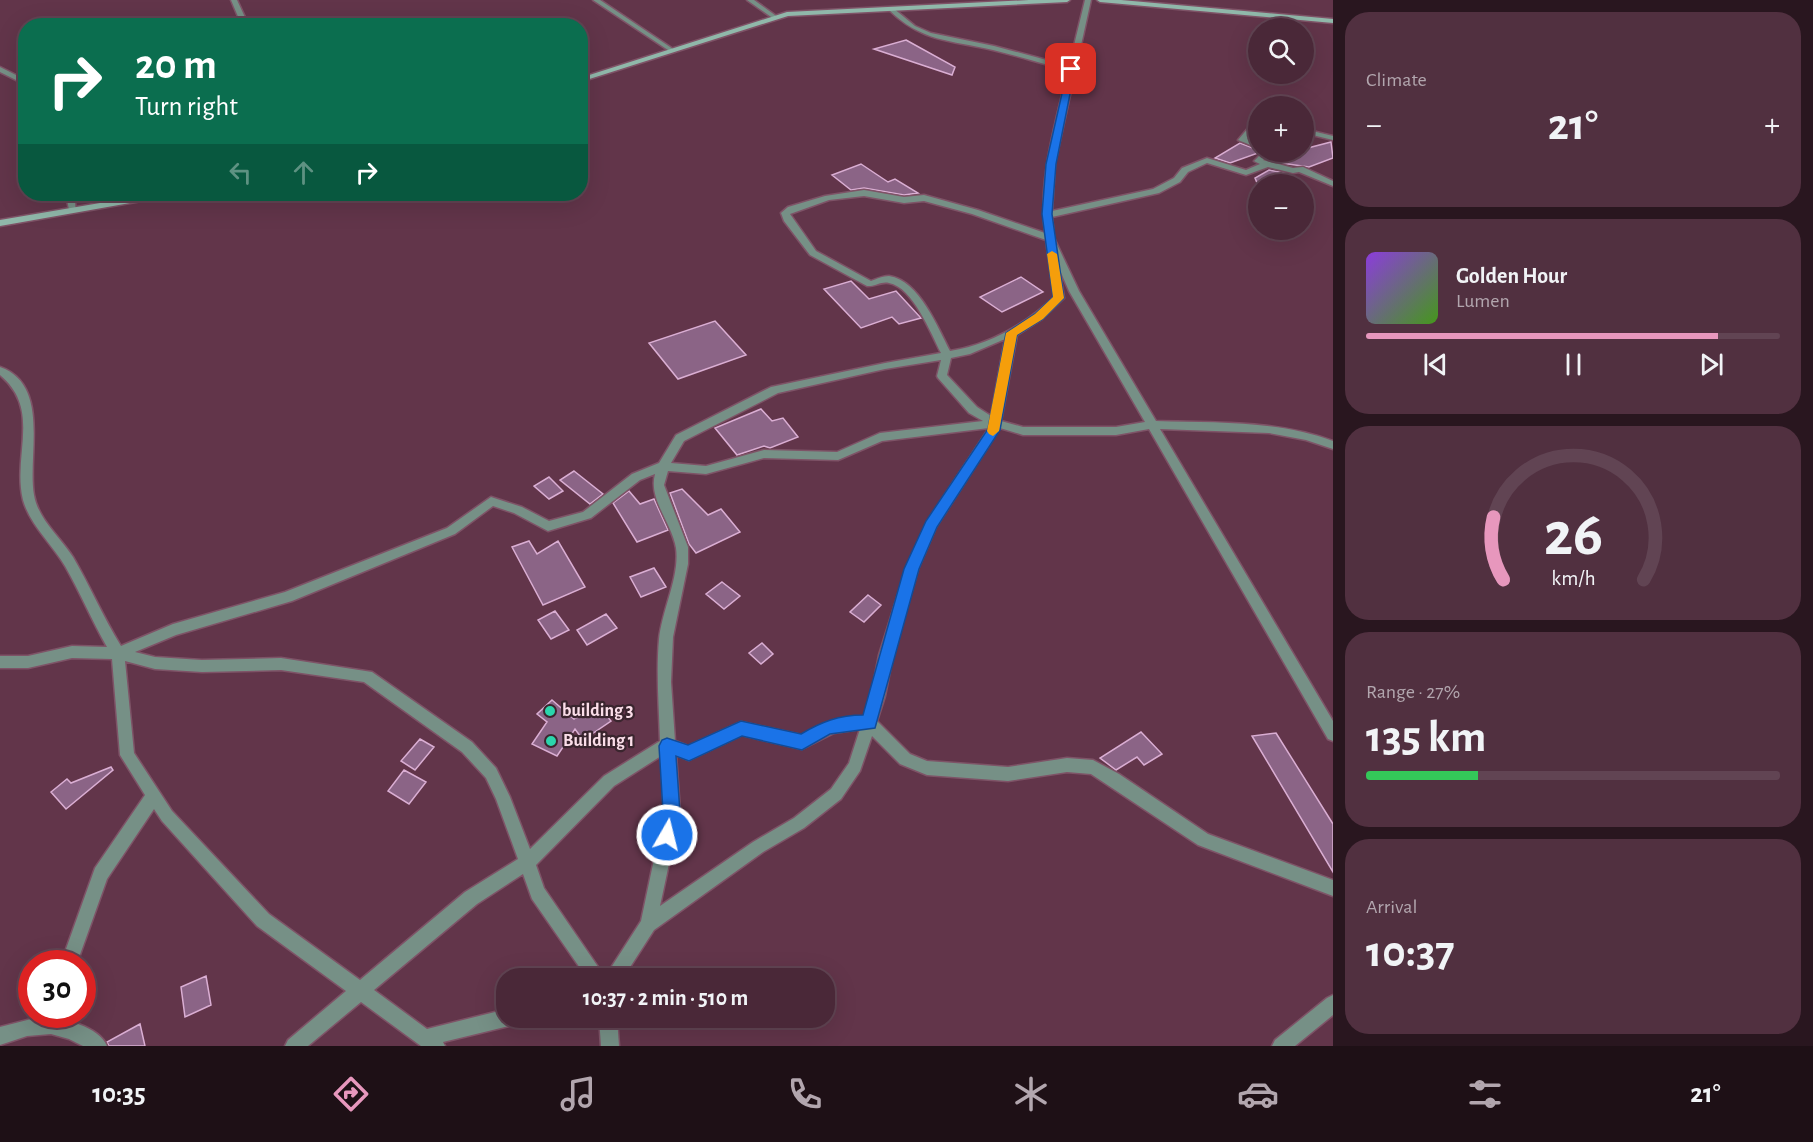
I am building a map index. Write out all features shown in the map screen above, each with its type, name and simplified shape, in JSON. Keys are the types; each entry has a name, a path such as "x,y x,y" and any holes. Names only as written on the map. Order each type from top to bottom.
{"main road":[{"path":"588,78 787,14 1067,0"},
{"path":"1100,0 1333,21"},
{"path":"0,223 124,201"}],"street":[{"path":"234,0 242,18"},
{"path":"596,0 673,51"},
{"path":"750,0 776,18"},
{"path":"619,968 648,924 672,812 664,682 666,637 682,564 682,547 658,485 663,466 680,438 776,390 885,366 966,352 1012,333 1039,317 1059,298 1047,214 1051,164 1088,0"},
{"path":"891,9 913,27 929,35 994,48 1071,69"},
{"path":"0,69 18,79"},
{"path":"1248,133 1242,140 1248,142"},
{"path":"1314,133 1333,138"},
{"path":"1047,214 1156,191 1177,180 1185,170 1207,160 1246,174 1267,164"},
{"path":"1261,162 1293,171 1299,169 1333,184"},
{"path":"1333,446 1308,436 1269,429 1153,425 1089,431 1023,431 995,423 959,398 942,376 947,355 921,306 901,284 888,279 870,284 827,262 806,246 785,213 819,201 864,193 904,200 924,198 975,212 1050,238 1074,291 1153,425 1333,734"},
{"path":"71,201 73,210"},
{"path":"648,924 758,847 799,823 836,794 855,766 912,569 931,525 972,466 995,423 1012,333"},
{"path":"0,370 20,385 27,403 25,471 28,497 35,517 60,548 81,585 97,621 118,653 127,755 167,816 263,920 430,1042 496,1021"},
{"path":"118,653 173,630 287,597 362,568 451,531 491,501 518,510 548,526 587,515 636,477 663,466 706,470 764,454 838,456 880,437 995,423"},
{"path":"0,662 28,662 72,652 118,653 155,663 202,666 281,664 367,676 467,747 491,773 503,797 538,893 590,968"},
{"path":"294,1046 471,897 526,863 609,781 667,746 689,753 741,728 802,742 826,727 848,722 869,723 905,759 927,768 1008,774 1067,765 1093,767 1203,840 1333,888"},
{"path":"74,950 101,874 153,795"},
{"path":"1281,1046 1333,1004"},
{"path":"0,1036 19,1028"},
{"path":"70,1028 98,1046"},
{"path":"609,1028 610,1046"}],"building":[{"path":"906,40 955,67 952,75 874,49"},
{"path":"1331,142 1333,158 1309,167 1281,163 1314,162 1314,146"},
{"path":"1240,143 1248,146 1248,157 1230,163 1215,158"},
{"path":"861,164 888,182 895,179 918,193 904,195 864,188 851,190 832,175"},
{"path":"1269,170 1289,174 1262,174"},
{"path":"1021,277 1043,292 1002,312 980,297"},
{"path":"851,281 869,299 896,291 921,318 899,324 892,317 861,328 824,289"},
{"path":"715,321 746,355 678,379 649,343"},
{"path":"761,409 772,421 783,418 798,437 770,448 764,446 737,455 715,428"},
{"path":"574,471 603,494 590,504 560,480"},
{"path":"549,477 563,491 549,499 534,486"},
{"path":"682,489 708,515 721,509 740,532 696,553 689,544 670,493"},
{"path":"629,491 640,504 654,499 668,530 637,542 613,503"},
{"path":"529,541 537,554 558,541 585,587 543,605 512,547"},
{"path":"654,568 666,587 641,597 630,577"},
{"path":"722,582 740,596 724,609 706,594"},
{"path":"868,595 881,605 864,622 850,612"},
{"path":"555,611 569,630 551,639 538,620"},
{"path":"606,614 617,628 587,645 577,630"},
{"path":"762,643 773,654 761,664 749,653"},
{"path":"552,700 574,719 597,704 611,721 583,740 575,729 557,756 532,744 547,722 537,714"},
{"path":"1141,732 1162,754 1144,765 1137,757 1116,770 1100,758"},
{"path":"1276,733 1333,824 1333,872 1252,736"},
{"path":"420,739 434,747 415,770 401,761"},
{"path":"111,767 113,770 66,809 51,792 67,779 71,783"},
{"path":"404,770 426,782 409,804 388,791"},
{"path":"206,976 211,1005 185,1017 181,987"},
{"path":"140,1024 145,1046 109,1046 107,1042"}],"slow traffic":[{"path":"993,431 1012,333 1039,317 1059,298 1052,254"}],"place":[{"name":"building 3","path":"550,711"},
{"name":"Building 1","path":"551,741"}],"route":[{"path":"667,835 672,812 667,746 689,753 741,728 802,742 826,727 848,722 869,723 878,696 886,655 912,569 931,525 994,430 1002,390 1004,365 1012,333 1039,317 1059,298 1047,214 1051,164 1071,69"}]}
